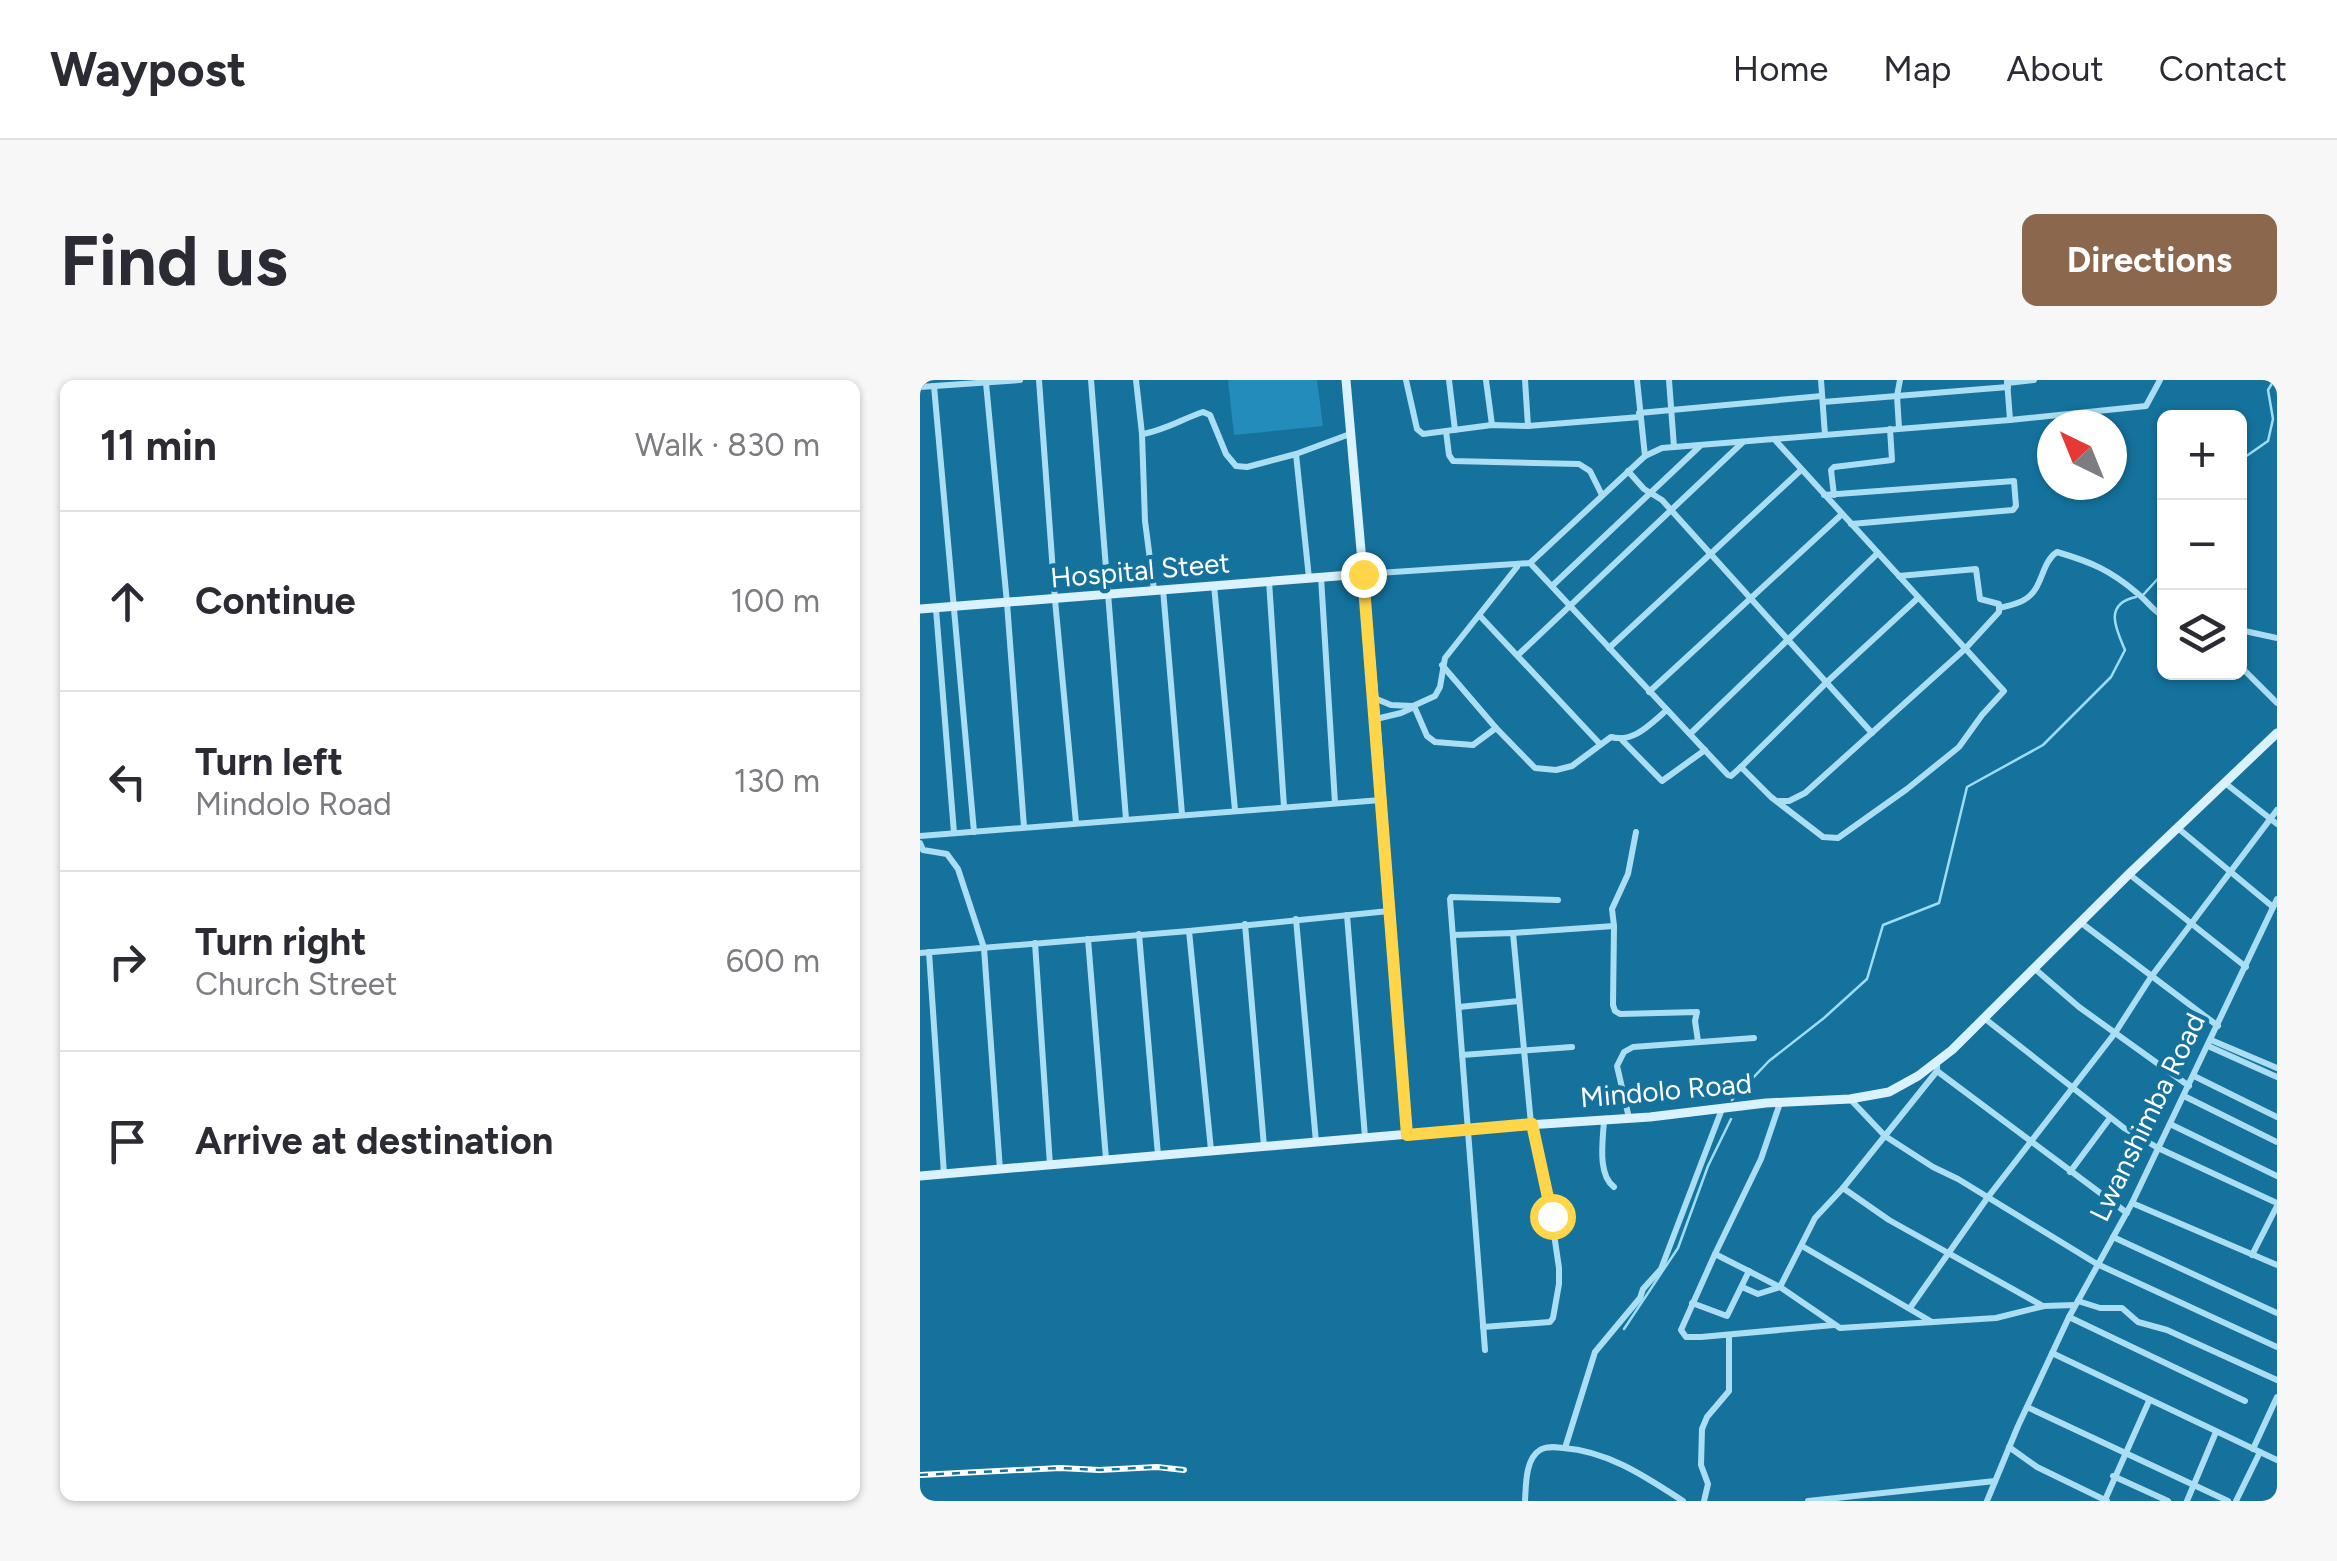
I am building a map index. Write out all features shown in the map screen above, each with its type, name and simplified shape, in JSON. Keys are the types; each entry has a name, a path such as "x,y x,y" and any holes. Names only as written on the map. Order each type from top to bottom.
{"street":[{"path":"920,387 1020,380"},
{"path":"1039,380 1076,822"},
{"path":"1091,380 1126,819"},
{"path":"1136,380 1145,521 1159,590 1182,814"},
{"path":"1346,380 1407,1135"},
{"path":"1406,380 1419,432 1428,434 1670,410 1971,390 2034,380"},
{"path":"1450,380 1453,461 1579,464 1590,471 1602,495"},
{"path":"1486,380 1492,426"},
{"path":"1525,380 1528,426"},
{"path":"1637,380 1645,456"},
{"path":"1669,380 1674,447"},
{"path":"1821,380 1825,435"},
{"path":"1834,494 1834,466 1892,460 1900,380"},
{"path":"1970,380 1971,390"},
{"path":"1363,574 1530,563 1645,456 1662,448 2146,406 2160,380"},
{"path":"986,383 1008,603 1024,827"},
{"path":"2007,383 2010,420"},
{"path":"934,386 974,832"},
{"path":"1142,434 1158,432 1206,412 1226,454 1236,466 1247,468 1350,434"},
{"path":"1741,766 1771,798 1823,836 1838,838 1964,742 1982,714 2004,692 1774,440"},
{"path":"1518,655 1744,441"},
{"path":"1552,586 1702,444"},
{"path":"1296,454 1309,578"},
{"path":"1610,648 1801,470"},
{"path":"1628,471 1644,489 1662,500 1872,733"},
{"path":"1824,496 2014,480 2013,510 1850,524"},
{"path":"1649,692 1840,514"},
{"path":"2000,608 2032,594 2050,557 2057,552 2096,564 2142,596 2157,612"},
{"path":"1690,734 1878,554"},
{"path":"1530,563 1730,776 1918,598"},
{"path":"1375,719 1401,713 1438,692 1445,658 1518,566"},
{"path":"1899,576 1976,569 1980,599 1996,602 2000,608"},
{"name":"Hospital Steet","path":"920,610 1363,574"},
{"path":"1321,577 1335,803"},
{"path":"1270,580 1284,807"},
{"path":"1214,585 1235,810"},
{"path":"936,608 954,834"},
{"path":"1778,801 1789,801 1806,793 1966,648 2000,608"},
{"path":"1480,616 1600,744"},
{"path":"2247,632 2277,638"},
{"path":"1442,665 1535,768 1556,770 1572,766 1611,737 1622,740 1662,781 1705,750"},
{"path":"2247,673 2277,702"},
{"path":"1374,698 1413,706"},
{"path":"1413,706 1434,742 1473,745 1496,728"},
{"path":"1622,740 1642,731 1667,710"},
{"name":"Mindolo Road","path":"920,1176 1850,1099 1889,1092 1937,1067 2080,922 2277,733"},
{"path":"2225,784 2274,821"},
{"path":"1000,1170 984,948 958,868 946,854 924,850 920,840 1076,822 1381,800"},
{"path":"1910,1308 1988,1197 2115,1033 2151,977 2274,821 2277,810"},
{"path":"2179,829 2275,903"},
{"path":"1636,832 1628,874 1612,909 1613,1005 1620,1014 1696,1012 1698,1041"},
{"path":"2129,874 2246,967"},
{"path":"1485,1350 1451,897 1558,900"},
{"name":"Lwanshimba Road","path":"1987,1501 2076,1303 2132,1203 2275,903"},
{"path":"944,1175 924,952 1390,912"},
{"path":"1348,915 1366,1138"},
{"path":"1296,919 1316,1142"},
{"path":"2080,922 2218,1026"},
{"path":"1245,924 1264,1148"},
{"path":"1453,934 1614,926"},
{"path":"1189,931 1212,1152"},
{"path":"1483,1327 1550,1322 1560,1284 1549,1200 1532,1124 1513,933"},
{"path":"1139,934 1158,1154"},
{"path":"1088,939 1106,1159"},
{"path":"1035,943 1050,1165"},
{"path":"2035,968 2066,998 2189,1086"},
{"path":"1458,1007 1519,1001"},
{"path":"1984,1018 2110,1118 2158,1148 2277,1205 2252,1255"},
{"path":"1628,1118 1617,1066 1624,1052 1632,1048 1754,1038"},
{"path":"2210,1043 2277,1068"},
{"path":"2210,1043 2277,1077"},
{"path":"1462,1055 1572,1047"},
{"path":"1742,1287 1758,1294 1780,1287 1816,1218 1886,1136 1937,1067 2127,1213"},
{"path":"2194,1076 2277,1117"},
{"path":"2184,1096 2277,1142"},
{"path":"1850,1099 1886,1136 2097,1264 2277,1347"},
{"path":"1780,1103 1760,1159 1680,1330 1686,1337 1996,1318 2076,1303 2122,1308 2138,1322 2166,1330 2277,1380"},
{"path":"1565,1448 1595,1352 1661,1268 1722,1108"},
{"path":"2070,1172 2110,1118"},
{"path":"1604,1120 1603,1161 1606,1178 1614,1187"},
{"path":"2170,1124 2277,1176"},
{"path":"1843,1188 1889,1220 2044,1306"},
{"path":"2132,1203 2277,1266"},
{"path":"2113,1238 2277,1313"},
{"path":"1802,1246 1933,1323"},
{"path":"1715,1254 1780,1287 1834,1325"},
{"path":"1692,1303 1727,1316 1749,1270"},
{"path":"2070,1317 2246,1402"},
{"path":"1704,1501 1708,1484 1702,1465 1702,1429 1729,1391 1730,1335"},
{"path":"2052,1353 2277,1460"},
{"path":"2236,1501 2277,1397"},
{"path":"2009,1447 2038,1468 2106,1500 2150,1400"},
{"path":"2027,1407 2228,1501"},
{"path":"2187,1501 2216,1432"},
{"path":"1526,1501 1526,1480 1537,1452 1548,1447 1602,1455 1683,1501"},
{"path":"2114,1476 2168,1501"},
{"path":"1808,1501 1994,1481"}],"shaded area":[{"path":"1228,380 1317,380 1323,426 1234,435"}],"waterway":[{"path":"2247,456 2268,441 2273,419 2268,390 2274,380"},
{"path":"2143,595 2157,580"},
{"path":"1732,1100 1769,1061 1867,979 1883,925 1939,903 1967,787 2043,745 2111,677 2125,650 2116,626 2116,611 2126,600 2136,597"},
{"path":"1624,1329 1678,1248 1708,1166 1731,1119"}],"railway":[{"path":"920,1475 1060,1468 1184,1470"}],"route":[{"path":"1363,574 1407,1135 1532,1124 1552,1216"}]}
